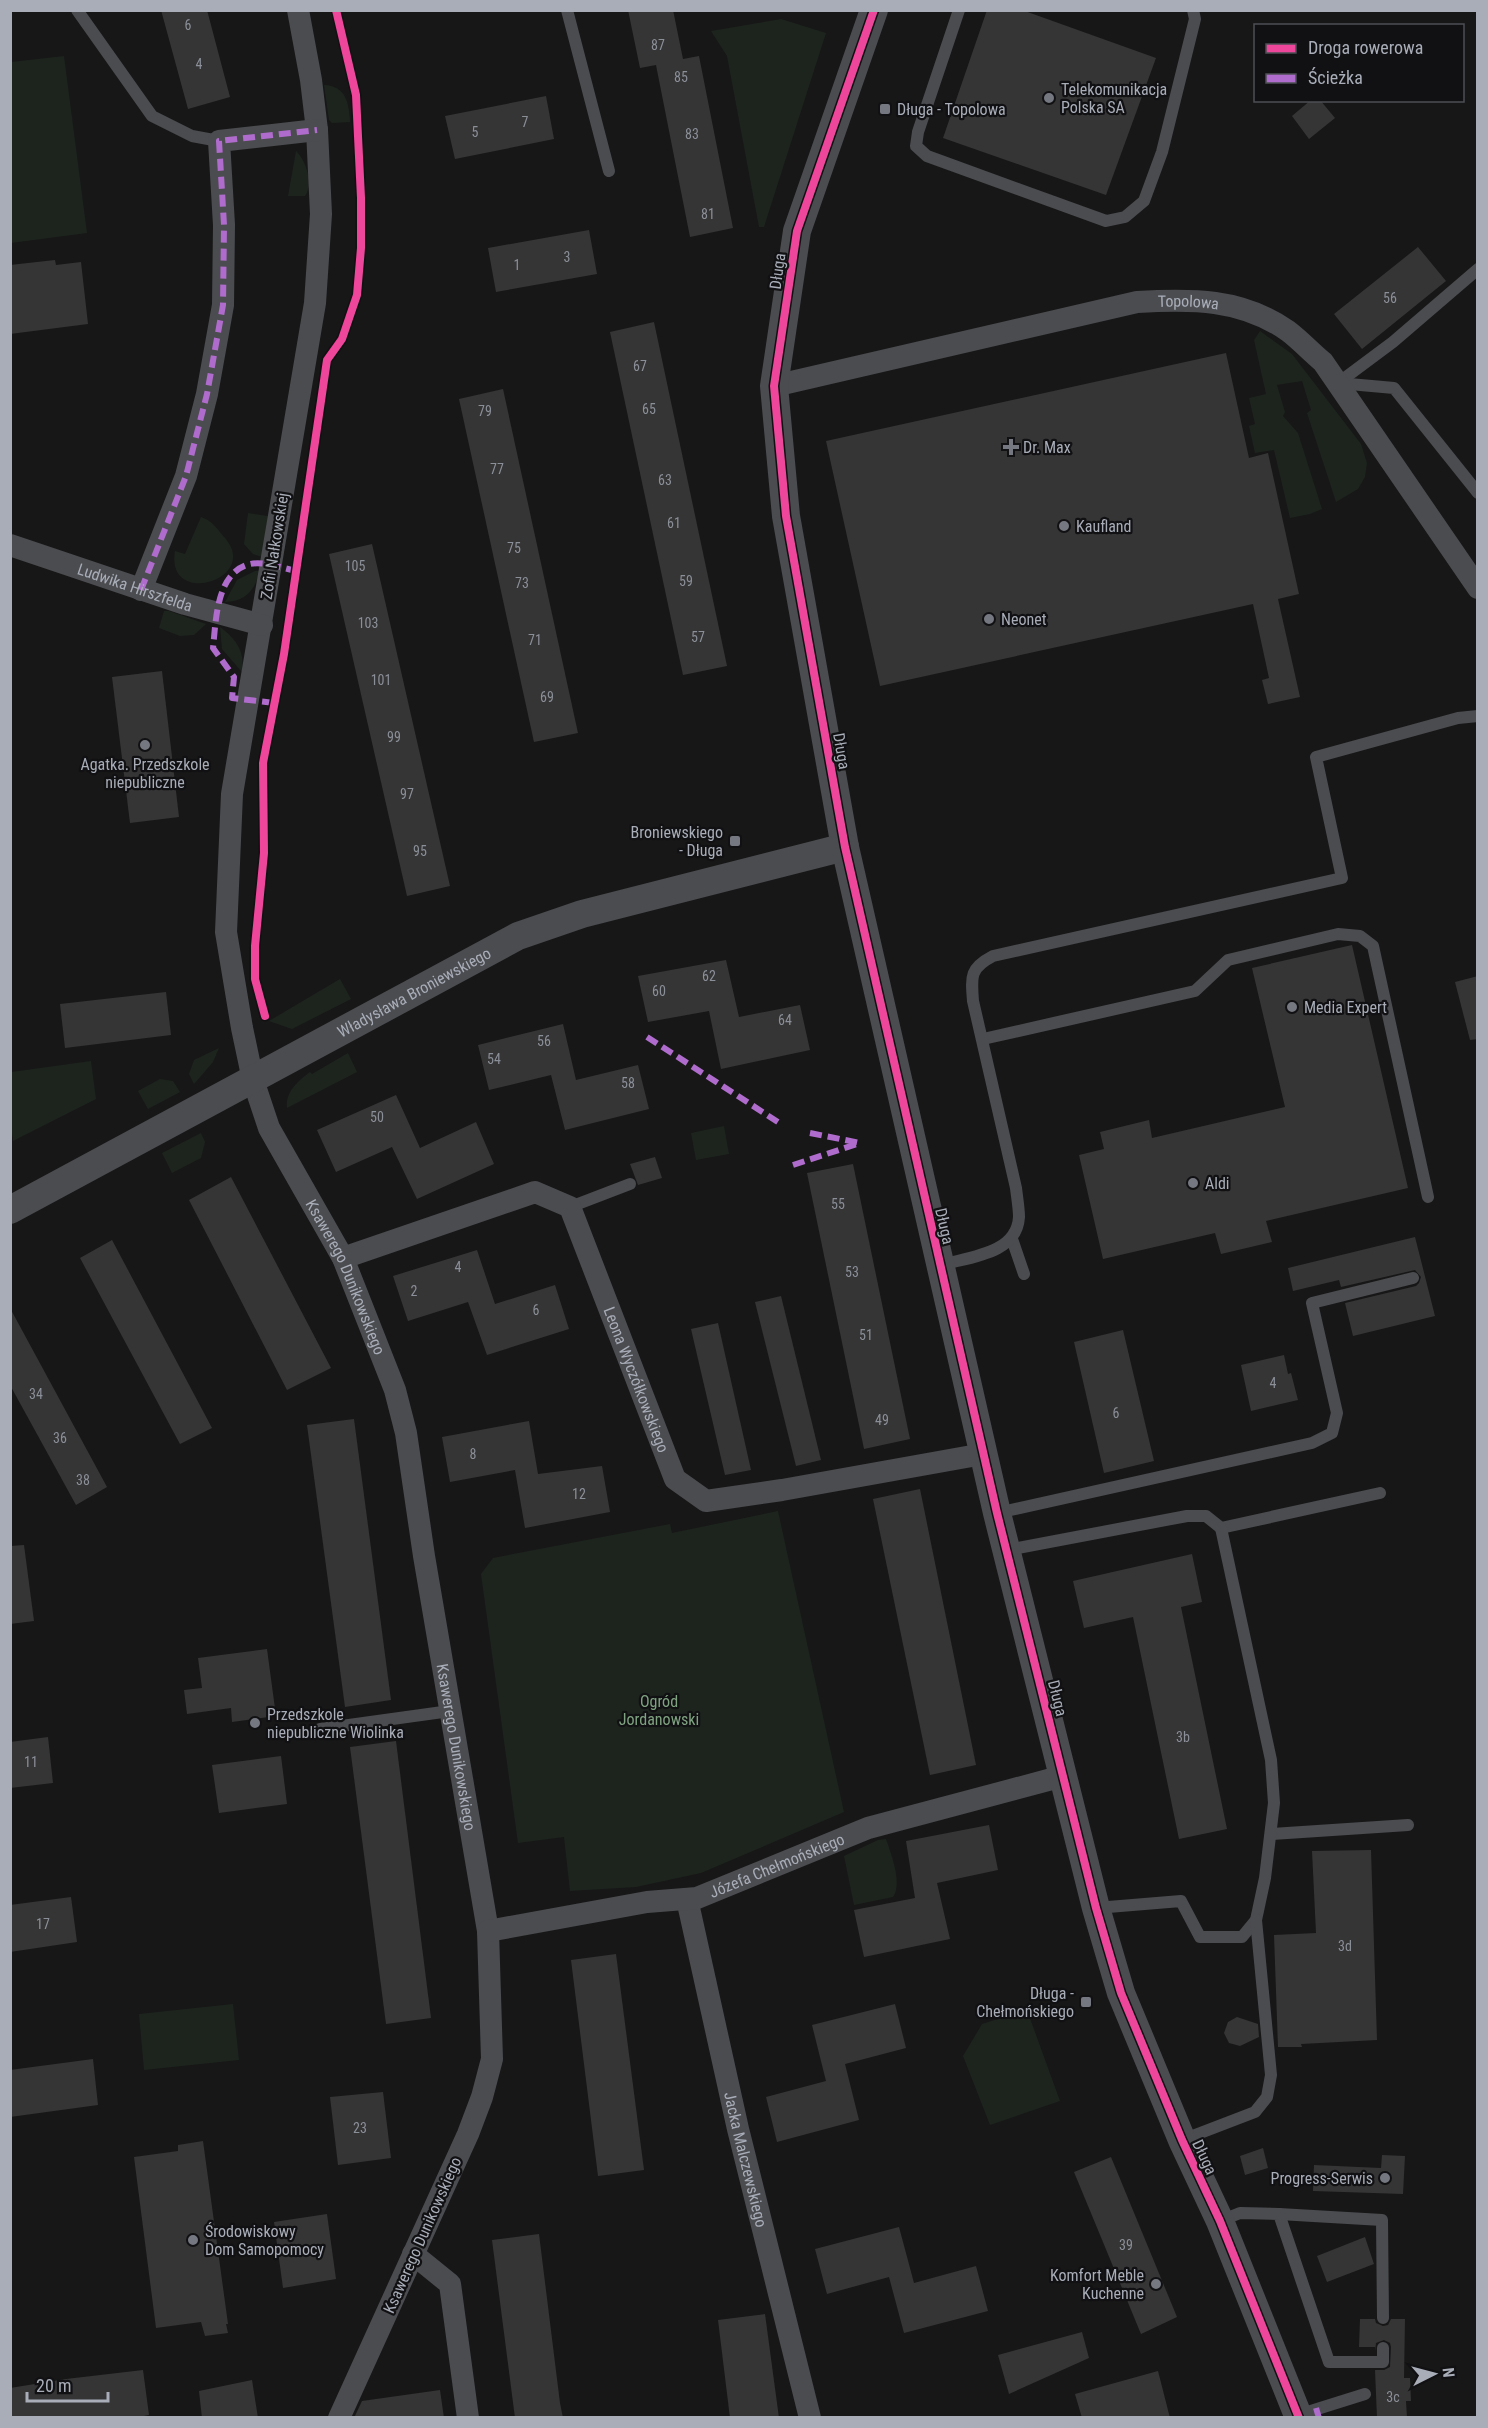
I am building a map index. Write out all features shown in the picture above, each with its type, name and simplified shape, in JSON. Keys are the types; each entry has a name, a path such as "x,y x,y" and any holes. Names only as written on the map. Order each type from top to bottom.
{"street":[{"name":"Zofii Nałkowskiej","path":"253,1080 226,932 232,794 315,303 321,214 317,130 311,80 298,10"},
{"name":"Długa","path":"874,10 796,231 774,386 786,516 845,847 983,1454 1096,1908 1121,1993 1182,2140 1221,2222 1299,2416"},
{"path":"141,590 186,476 209,383 222,305 224,225 219,141 317,130"},
{"name":"Topolowa","path":"774,386 1137,302 1189,299 1226,304 1258,314 1289,332 1323,362 1478,588"},
{"name":"Ludwika Hirszfelda","path":"10,545 217,614 262,624"},
{"name":"Władysława Broniewskiego","path":"10,1210 518,936 582,914 845,847"},
{"name":"Ksawerego Dunikowskiego","path":"253,1080 269,1128 344,1258 395,1390 406,1432 450,1711 488,1931 492,2059 482,2097 468,2134 339,2418"},
{"path":"344,1258 535,1192 570,1207"},
{"name":"Leona Wyczółkowskiego","path":"570,1207 675,1479 706,1501 782,1490 983,1454"},
{"name":"Józefa Chełmońskiego","path":"488,1931 647,1902 697,1898 868,1828 1063,1776"},
{"name":"Jacka Malczewskiego","path":"687,1899 738,2129 810,2418"},
{"path":"413,2254 450,2284 468,2418"}],"lane":[{"path":"77,10 152,116 192,136 219,141"},
{"path":"567,10 609,171"},
{"path":"959,10 918,132 916,146 927,156 1106,221 1125,217 1144,201 1164,141 1195,19 1193,10"},
{"path":"1338,382 1393,342 1478,269"},
{"path":"1338,382 1394,388 1478,493"},
{"path":"1024,1274 1012,1239 1019,1218 1016,1188 973,1001 971,978 979,964 993,956 1342,878 1316,757 1458,718 1478,716"},
{"path":"983,1039 1195,991 1228,960 1338,934 1360,936 1373,946 1428,1197"},
{"path":"570,1207 630,1184"},
{"path":"940,1265 991,1251 1012,1239"},
{"path":"997,1513 1312,1443 1332,1433 1337,1413 1312,1303 1413,1278"},
{"path":"1221,1528 1380,1493"},
{"path":"1007,1550 1186,1516 1206,1516 1221,1528 1271,1760 1274,1803 1272,1834 1256,1920 1271,2075 1267,2097 1255,2112 1182,2140"},
{"path":"320,1729 450,1711"},
{"path":"1272,1834 1408,1825"},
{"path":"1096,1908 1181,1901 1200,1938 1242,1937 1256,1920"},
{"path":"1221,2222 1240,2213 1382,2220 1383,2318"},
{"path":"1279,2214 1329,2362 1383,2362 1383,2348"},
{"path":"1299,2416 1365,2394"}],"green space":[{"path":"781,19 826,33 764,227 759,227 727,56 711,31"},
{"path":"64,56 87,233 11,243 11,62"},
{"path":"324,85 342,92 349,108 350,122 332,123 329,120"},
{"path":"296,151 308,172 309,185 305,196 288,196"},
{"path":"1260,331 1292,354 1361,444 1367,463 1365,477 1358,489 1336,502 1307,413 1311,410 1302,381 1277,385 1285,412 1283,416 1298,433 1322,509 1310,514 1290,518 1274,450 1255,453 1249,426 1255,424 1249,398 1266,394 1254,340"},
{"path":"248,513 268,516 262,557 253,554 244,544"},
{"path":"201,517 217,528 233,553 231,566 222,576 210,582 196,583 184,579 176,569 175,551 185,554"},
{"path":"255,571 260,571 248,594 238,600 225,602 237,580"},
{"path":"164,611 206,624 194,635 180,636 159,628"},
{"path":"220,627 231,636 241,652 242,672 222,649"},
{"path":"340,979 351,999 292,1029 269,1021"},
{"path":"219,1048 213,1062 194,1084 189,1074 194,1060"},
{"path":"348,1053 357,1072 287,1108 290,1092 301,1079"},
{"path":"91,1061 96,1099 13,1141 10,1118 11,1072"},
{"path":"160,1079 173,1081 180,1092 148,1109 138,1091"},
{"path":"724,1126 729,1154 696,1160 691,1133"},
{"path":"201,1133 205,1142 201,1158 172,1173 162,1153"},
{"name":"Ogród Jordanowski","path":"778,1511 844,1812 701,1873 636,1887 570,1891 564,1837 518,1843 481,1574 493,1558 670,1524 672,1533"},
{"path":"886,1839 895,1869 896,1891 893,1897 854,1905 844,1856 878,1840"},
{"path":"233,2004 239,2060 144,2070 139,2014"},
{"path":"1027,2010 1060,2101 990,2125 963,2056 982,2024"}],"building":[{"path":"161,10 207,10 230,97 188,109"},
{"path":"628,10 673,10 683,59 699,56 733,228 690,237 656,65 640,68"},
{"name":"Telekomunikacja Polska SA","path":"987,10 1022,10 1156,58 1106,195 943,138"},
{"path":"546,96 554,139 455,159 445,116"},
{"path":"1309,102 1322,102 1335,118 1309,139 1292,116"},
{"path":"589,230 597,274 496,292 488,248"},
{"path":"1418,247 1446,281 1362,349 1334,314"},
{"path":"55,260 56,265 81,262 88,324 10,334 10,265"},
{"path":"654,322 727,666 683,675 610,332"},
{"name":"Kaufland","path":"1226,353 1249,458 1268,453 1299,594 1278,599 1300,697 1268,704 1262,680 1269,678 1253,604 880,686 826,441"},
{"path":"503,389 578,733 534,742 459,399"},
{"path":"372,544 450,886 407,896 329,554"},
{"name":"Agatka. Przedszkole niepubliczne","path":"162,671 179,817 130,823 112,677"},
{"path":"1352,945 1408,1188 1266,1221 1272,1242 1221,1254 1215,1233 1103,1259 1079,1155 1104,1149 1100,1132 1149,1120 1152,1138 1285,1107 1252,968"},
{"path":"726,960 739,1017 800,1005 810,1050 721,1069 709,1011 648,1022 638,976"},
{"path":"1478,976 1478,1039 1470,1040 1455,982"},
{"path":"166,992 171,1035 65,1048 60,1004"},
{"path":"563,1024 576,1080 638,1065 649,1109 565,1130 551,1075 489,1090 478,1045"},
{"path":"396,1095 420,1148 476,1122 494,1164 417,1199 392,1147 336,1172 317,1130"},
{"path":"655,1157 662,1178 638,1185 630,1164"},
{"path":"853,1164 910,1439 864,1449 807,1173"},
{"path":"231,1177 331,1368 287,1390 189,1200"},
{"path":"1415,1237 1435,1316 1353,1336 1345,1303 1416,1286 1421,1277 1415,1270 1341,1287 1339,1280 1293,1291 1288,1268"},
{"path":"112,1240 212,1428 180,1444 80,1258"},
{"path":"477,1250 495,1304 555,1285 569,1329 487,1355 468,1302 408,1321 393,1276"},
{"path":"781,1296 821,1460 796,1466 755,1302"},
{"path":"10,1308 107,1487 76,1505 10,1385"},
{"path":"718,1323 751,1470 725,1475 691,1329"},
{"path":"1123,1330 1154,1461 1104,1473 1074,1342"},
{"path":"1284,1355 1288,1374 1291,1373 1298,1400 1251,1411 1241,1365"},
{"path":"354,1419 391,1700 345,1707 307,1425"},
{"path":"529,1421 538,1474 602,1466 610,1512 525,1528 515,1470 450,1482 442,1437"},
{"path":"920,1489 976,1765 930,1775 873,1499"},
{"path":"24,1545 34,1621 10,1624 10,1546"},
{"path":"1192,1554 1202,1602 1181,1607 1227,1829 1179,1839 1133,1617 1084,1628 1073,1581"},
{"path":"267,1649 276,1716 232,1722 231,1708 187,1714 184,1690 202,1688 198,1658"},
{"path":"48,1737 53,1783 10,1788 10,1742"},
{"path":"396,1741 431,2018 386,2024 350,1747"},
{"path":"281,1756 287,1804 219,1813 212,1765"},
{"path":"989,1825 998,1870 937,1883 950,1939 864,1957 854,1910 915,1898 906,1841"},
{"path":"1371,1850 1377,2040 1278,2047 1274,1935 1316,1933 1312,1851"},
{"path":"71,1897 77,1942 10,1952 10,1905"},
{"path":"616,1954 644,2170 598,2176 571,1960"},
{"path":"895,2004 906,2048 845,2064 859,2120 777,2142 766,2097 826,2081 812,2025"},
{"path":"1237,2017 1258,2024 1259,2037 1240,2046 1229,2043 1224,2033 1228,2022"},
{"path":"93,2059 98,2105 10,2117 10,2070"},
{"path":"383,2092 391,2158 338,2165 330,2097"},
{"name":"Środowiskowy Dom Samopomocy","path":"203,2141 228,2324 226,2324 228,2333 205,2336 201,2322 156,2328 134,2157 178,2151 178,2145"},
{"path":"1263,2148 1268,2168 1245,2175 1240,2156"},
{"path":"1382,2155 1405,2156 1403,2194 1313,2191 1314,2165 1381,2168"},
{"path":"1111,2157 1177,2317 1141,2334 1074,2172"},
{"path":"327,2214 336,2279 283,2288 274,2222"},
{"path":"899,2227 914,2283 976,2266 988,2311 904,2333 889,2277 827,2294 815,2249"},
{"path":"539,2234 563,2418 515,2418 492,2240"},
{"path":"1365,2237 1374,2264 1327,2282 1317,2256"},
{"path":"765,2314 779,2418 730,2418 718,2320"},
{"path":"1360,2319 1375,2319 1376,2323 1383,2326 1388,2325 1391,2319 1405,2319 1404,2378 1410,2378 1411,2401 1406,2401 1407,2418 1377,2418 1375,2370 1390,2367 1391,2347 1390,2343 1384,2340 1376,2343 1375,2351 1375,2347 1359,2347"},
{"path":"1082,2332 1089,2358 1009,2394 998,2355"},
{"path":"143,2370 149,2415 134,2418 10,2418 10,2388"},
{"path":"1158,2371 1170,2418 1082,2418 1075,2394"},
{"path":"252,2380 258,2418 202,2418 199,2391"},
{"path":"440,2390 444,2418 354,2418 362,2401"}],"marked path":[{"path":"141,590 186,476 207,394 223,305 224,225 219,141 317,130"},
{"path":"274,703 232,698 234,677 213,648 217,612 224,587 239,569 250,564 261,563 296,571"},
{"path":"647,1037 781,1124"},
{"path":"810,1133 860,1143"},
{"path":"793,1165 860,1143"},
{"path":"1316,2408 1319,2418"}],"cycle path":[{"path":"265,1016 255,979 255,946 264,853 263,763 284,654 327,360 342,339 357,295 361,248 356,95 336,10"},
{"path":"874,10 797,231 774,386 786,516 845,847 997,1513 1096,1908 1121,1993 1182,2140 1220,2221 1299,2418"}],"place":[{"name":"Telekomunikacja Polska SA","path":"1049,98"},
{"name":"Długa - Topolowa","path":"885,109"},
{"name":"Dr. Max","path":"1011,447"},
{"name":"Kaufland","path":"1064,526"},
{"name":"Neonet","path":"989,619"},
{"name":"Agatka. Przedszkole niepubliczne","path":"145,745"},
{"name":"Broniewskiego - Długa","path":"735,841"},
{"name":"Media Expert","path":"1292,1007"},
{"name":"Aldi","path":"1193,1183"},
{"name":"Przedszkole niepubliczne Wiolinka","path":"255,1723"},
{"name":"Długa - Chełmońskiego","path":"1086,2002"},
{"name":"Progress-Serwis","path":"1385,2178"},
{"name":"Środowiskowy Dom Samopomocy","path":"193,2240"},
{"name":"Komfort Meble Kuchenne","path":"1156,2284"}]}
